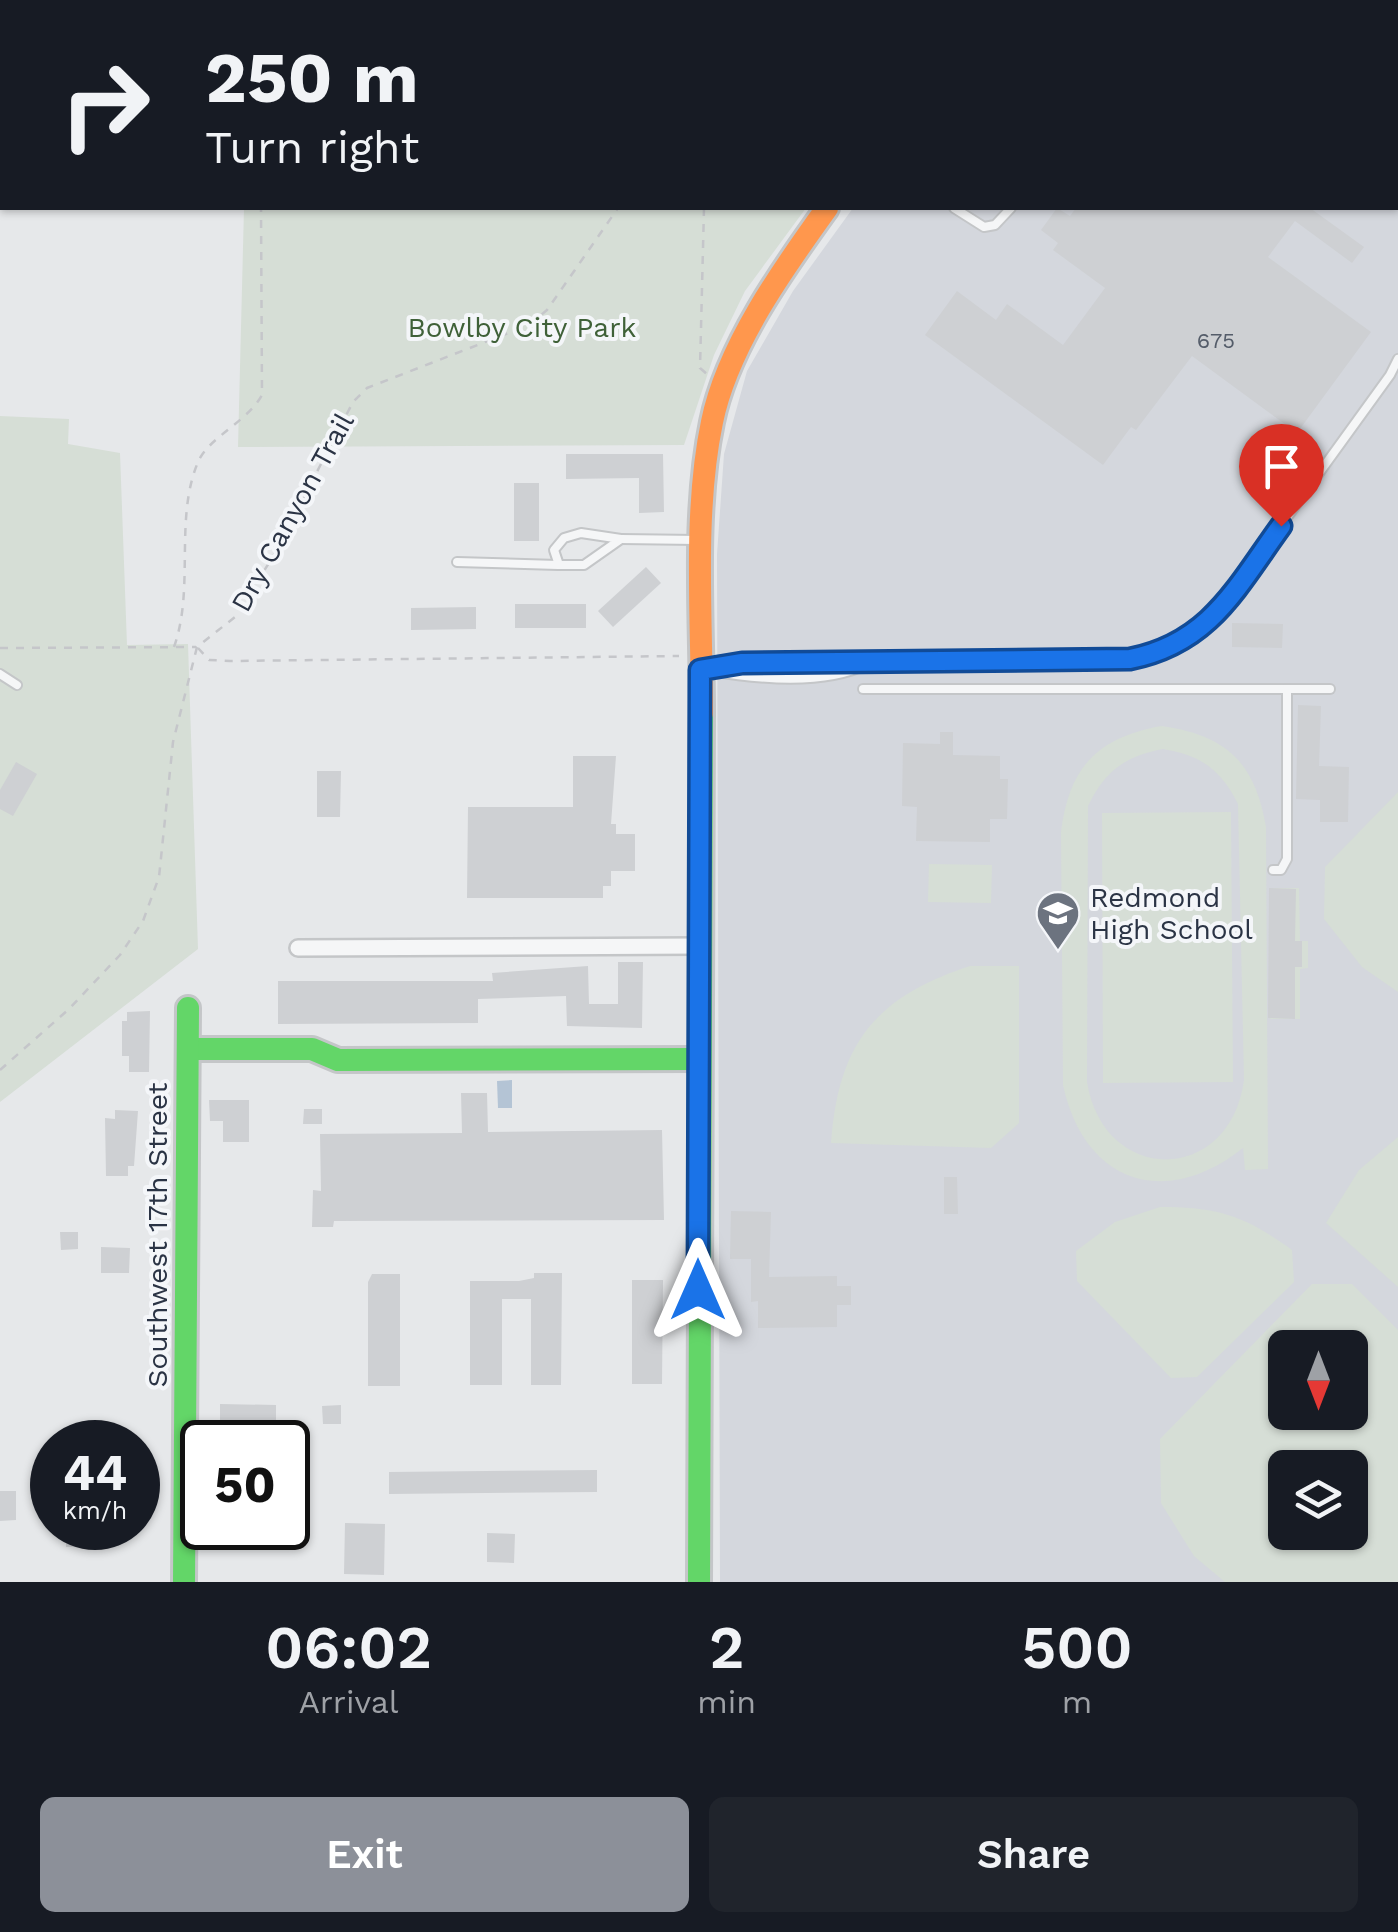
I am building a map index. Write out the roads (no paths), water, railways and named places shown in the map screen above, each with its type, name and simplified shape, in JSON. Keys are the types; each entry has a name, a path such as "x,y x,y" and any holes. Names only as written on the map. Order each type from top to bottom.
{"main road":[{"path":"698,1582 700,663 702,540 712,422 768,289 826,210"},
{"name":"Southwest 17th Street","path":"184,1582 188,1008"},
{"path":"188,1049 312,1049 338,1060 698,1059"}],"street":[{"path":"298,948 698,946"}],"lane":[{"path":"957,210 984,227 995,225 1009,210"},
{"path":"700,663 1130,659 1162,653 1190,638 1215,617 1390,376 1398,358"},
{"path":"559,566 554,550 564,538 581,534 621,539 702,540"},
{"path":"457,562 584,564 621,539"},
{"path":"0,674 16,685"},
{"path":"863,689 1330,689"},
{"path":"1273,870 1282,870 1287,859 1288,689"}],"water":[{"path":"512,1080 512,1108 498,1108 497,1081"}],"place":[{"name":"Redmond High School","path":"1058,951"}],"park label":[{"name":"Bowlby City Park","path":"522,327"}]}
